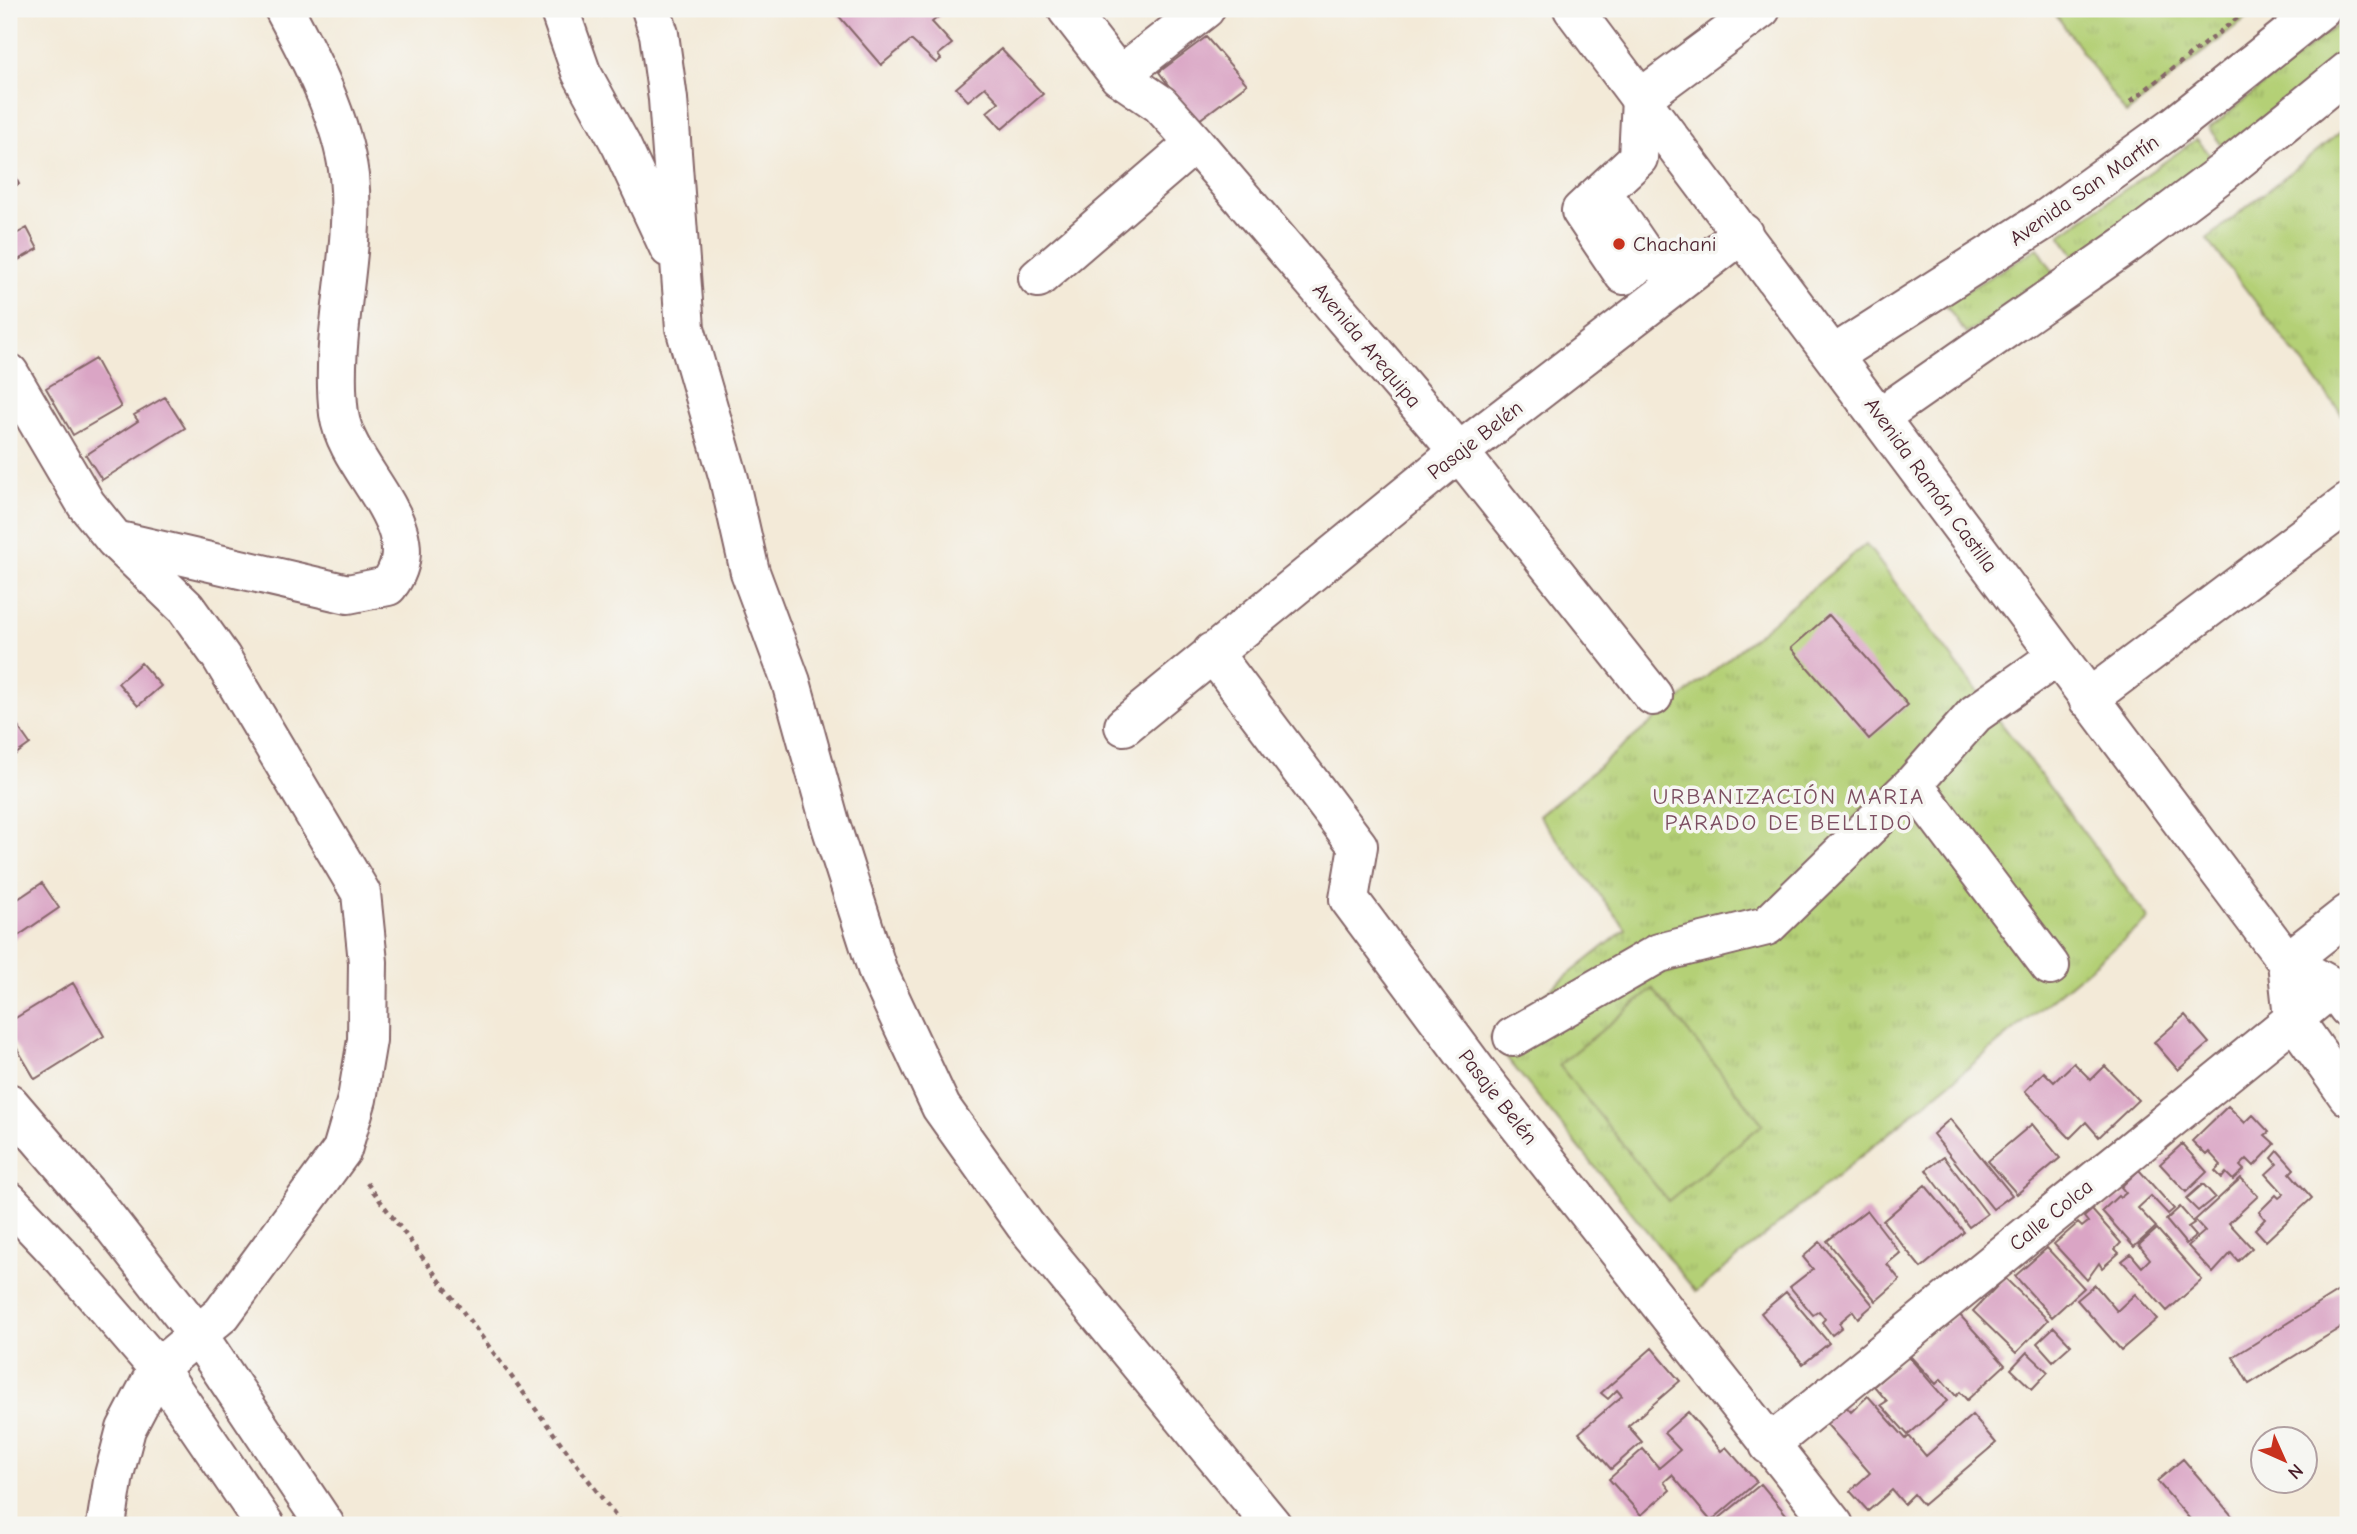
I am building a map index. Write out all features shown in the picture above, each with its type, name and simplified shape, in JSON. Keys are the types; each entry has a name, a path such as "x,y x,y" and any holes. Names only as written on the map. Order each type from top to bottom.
{"street":[{"path":"115,540 348,594 388,586 396,576 402,554 399,528 346,443 340,415 338,370 349,176 337,123 284,9"},
{"path":"559,9 581,72 621,145 681,272"},
{"path":"651,9 659,34 668,99 685,328 729,479 750,572 791,682 831,826 878,972 942,1107 1024,1225 1272,1525"},
{"name":"Avenida Arequipa","path":"1067,9 1119,76 1160,104 1459,452 1653,696"},
{"path":"1119,76 1205,9"},
{"name":"Avenida Ramón Castilla","path":"1573,9 1835,354 2056,657 2287,962"},
{"path":"1688,275 1647,258 1624,275 1581,212 1638,158 1641,98 1760,9"},
{"name":"Avenida San Martín","path":"1835,354 2046,219 2173,127 2321,9"},
{"path":"1881,416 2129,243 2222,173 2348,71"},
{"path":"1038,278 1195,144"},
{"name":"Pasaje Belén","path":"1124,726 1459,452 1743,233"},
{"path":"9,373 86,504 115,540 186,608 221,657 361,893 368,962 367,1040 357,1099 342,1150 222,1314 158,1368 126,1429 114,1475 106,1525"},
{"path":"2088,699 2348,503"},
{"name":"Pasaje Belén","path":"1212,652 1358,846 1349,899 1485,1082 1834,1525"},
{"path":"1513,1037 1658,953 1767,926 1913,784 1975,714 2056,657"},
{"path":"1913,784 2050,966"},
{"path":"2287,962 2348,914"},
{"path":"2287,962 2341,998"},
{"path":"2287,962 2293,1018 2348,1096"},
{"name":"Calle Colca","path":"1769,1445 2293,1018 2341,998"},
{"path":"9,1103 99,1208 198,1335 325,1525"},
{"path":"9,1201 64,1259 158,1368 265,1525"}],"path":[{"path":"2131,101 2249,9"},
{"path":"342,1150 622,1525"}],"green space":[{"path":"2052,9 2258,9 2126,114"},
{"path":"2348,16 2348,50 2225,149 2209,129"},
{"path":"2348,126 2348,422 2207,239"},
{"path":"2197,139 2213,159 2078,260 2060,235"},
{"path":"2038,248 2055,275 1966,334 1945,304"},
{"path":"1866,544 2149,919 1696,1292 1490,1037 1626,929 1539,816"},
{"path":"1653,989 1763,1124 1668,1201 1559,1065"}],"building":[{"path":"844,9 948,9 932,22 952,44 938,55 941,59 936,63 911,40 881,65 837,14"},
{"path":"1206,37 1247,84 1195,123 1159,72"},
{"path":"1001,49 1043,94 1002,129 987,112 999,102 985,87 968,101 956,88"},
{"path":"9,165 19,184 9,189"},
{"path":"27,228 38,249 9,265 9,238"},
{"path":"95,359 121,407 73,435 46,388"},
{"path":"165,397 185,428 102,480 86,455 138,421 134,415"},
{"path":"1829,615 1908,705 1869,739 1791,648"},
{"path":"141,663 161,686 138,706 118,683"},
{"path":"16,724 30,744 9,759 9,729"},
{"path":"42,883 59,908 9,942 9,905"},
{"path":"73,983 104,1036 35,1079 9,1035 9,1022"},
{"path":"2185,1015 2209,1043 2178,1070 2154,1042"},
{"path":"2074,1063 2091,1080 2105,1066 2138,1100 2099,1137 2086,1122 2070,1138 2025,1091 2044,1072 2054,1082"},
{"path":"2228,1106 2245,1123 2253,1115 2269,1132 2265,1135 2275,1144 2254,1166 2247,1159 2240,1166 2244,1170 2233,1180 2226,1173 2222,1178 2215,1171 2221,1165 2209,1152 2206,1155 2192,1141"},
{"path":"1950,1119 2012,1195 1993,1209 1933,1134"},
{"path":"2032,1124 2060,1158 2017,1194 1988,1161"},
{"path":"2182,1144 2207,1172 2186,1192 2160,1164"},
{"path":"2278,1151 2294,1169 2290,1173 2312,1198 2266,1241 2255,1229 2265,1219 2259,1212 2276,1195 2279,1198 2284,1194 2266,1174 2277,1164 2272,1158"},
{"path":"1944,1157 1987,1214 1969,1227 1926,1170"},
{"path":"2139,1170 2174,1209 2168,1214 2151,1196 2138,1208 2156,1227 2134,1247 2102,1211 2118,1196 2120,1198 2126,1193 2121,1187"},
{"path":"2241,1178 2258,1196 2229,1223 2252,1248 2238,1261 2231,1253 2213,1273 2188,1246 2205,1231 2195,1220"},
{"path":"2203,1184 2215,1197 2198,1211 2186,1199"},
{"path":"1925,1185 1964,1232 1921,1268 1883,1221"},
{"path":"2180,1207 2194,1223 2188,1227 2196,1236 2186,1244 2166,1220"},
{"path":"1867,1210 1900,1253 1887,1264 1900,1280 1876,1301 1827,1241"},
{"path":"2092,1210 2121,1243 2115,1249 2119,1253 2102,1268 2099,1263 2087,1280 2054,1244 2078,1223 2082,1227 2088,1222 2084,1217"},
{"path":"2157,1229 2202,1280 2167,1311 2122,1261 2131,1254 2142,1267 2150,1259 2139,1245"},
{"path":"1820,1242 1873,1305 1858,1318 1853,1311 1839,1323 1842,1327 1832,1335 1822,1322 1825,1319 1819,1311 1813,1315 1790,1287 1813,1269 1803,1257"},
{"path":"2047,1248 2084,1288 2052,1317 2015,1276"},
{"path":"2005,1278 2048,1320 2016,1353 1973,1311"},
{"path":"2095,1285 2117,1311 2135,1294 2157,1319 2121,1350 2077,1300"},
{"path":"2348,1285 2348,1323 2249,1384 2233,1357"},
{"path":"1786,1292 1829,1343 1803,1364 1761,1313"},
{"path":"1958,1313 2005,1365 1967,1400 1960,1392 1956,1396 1941,1379 1936,1384 1910,1356"},
{"path":"2054,1327 2071,1345 2053,1361 2037,1343"},
{"path":"1652,1348 1680,1381 1628,1426 1642,1442 1611,1469 1579,1433 1622,1396 1617,1390 1608,1399 1601,1393"},
{"path":"2027,1352 2048,1372 2032,1389 2011,1369"},
{"path":"1908,1356 1947,1401 1908,1435 1881,1405 1887,1401 1874,1386"},
{"path":"1868,1396 1906,1439 1909,1436 1926,1456 1972,1415 1996,1443 1923,1505 1914,1494 1904,1504 1892,1490 1868,1511 1850,1491 1870,1473 1824,1421 1844,1404 1851,1412"},
{"path":"1688,1412 1721,1451 1726,1447 1757,1482 1711,1521 1672,1475 1664,1482 1670,1490 1641,1515 1609,1479 1643,1449 1659,1468 1680,1450 1664,1433"},
{"path":"2183,1459 2240,1525 2195,1525 2157,1481"},
{"path":"1761,1484 1795,1525 1711,1525"}],"place":[{"name":"Chachani","path":"1619,244"}],"district":[{"name":"URBANIZACIÓN MARIA PARADO DE BELLIDO","path":"1789,809"}]}
